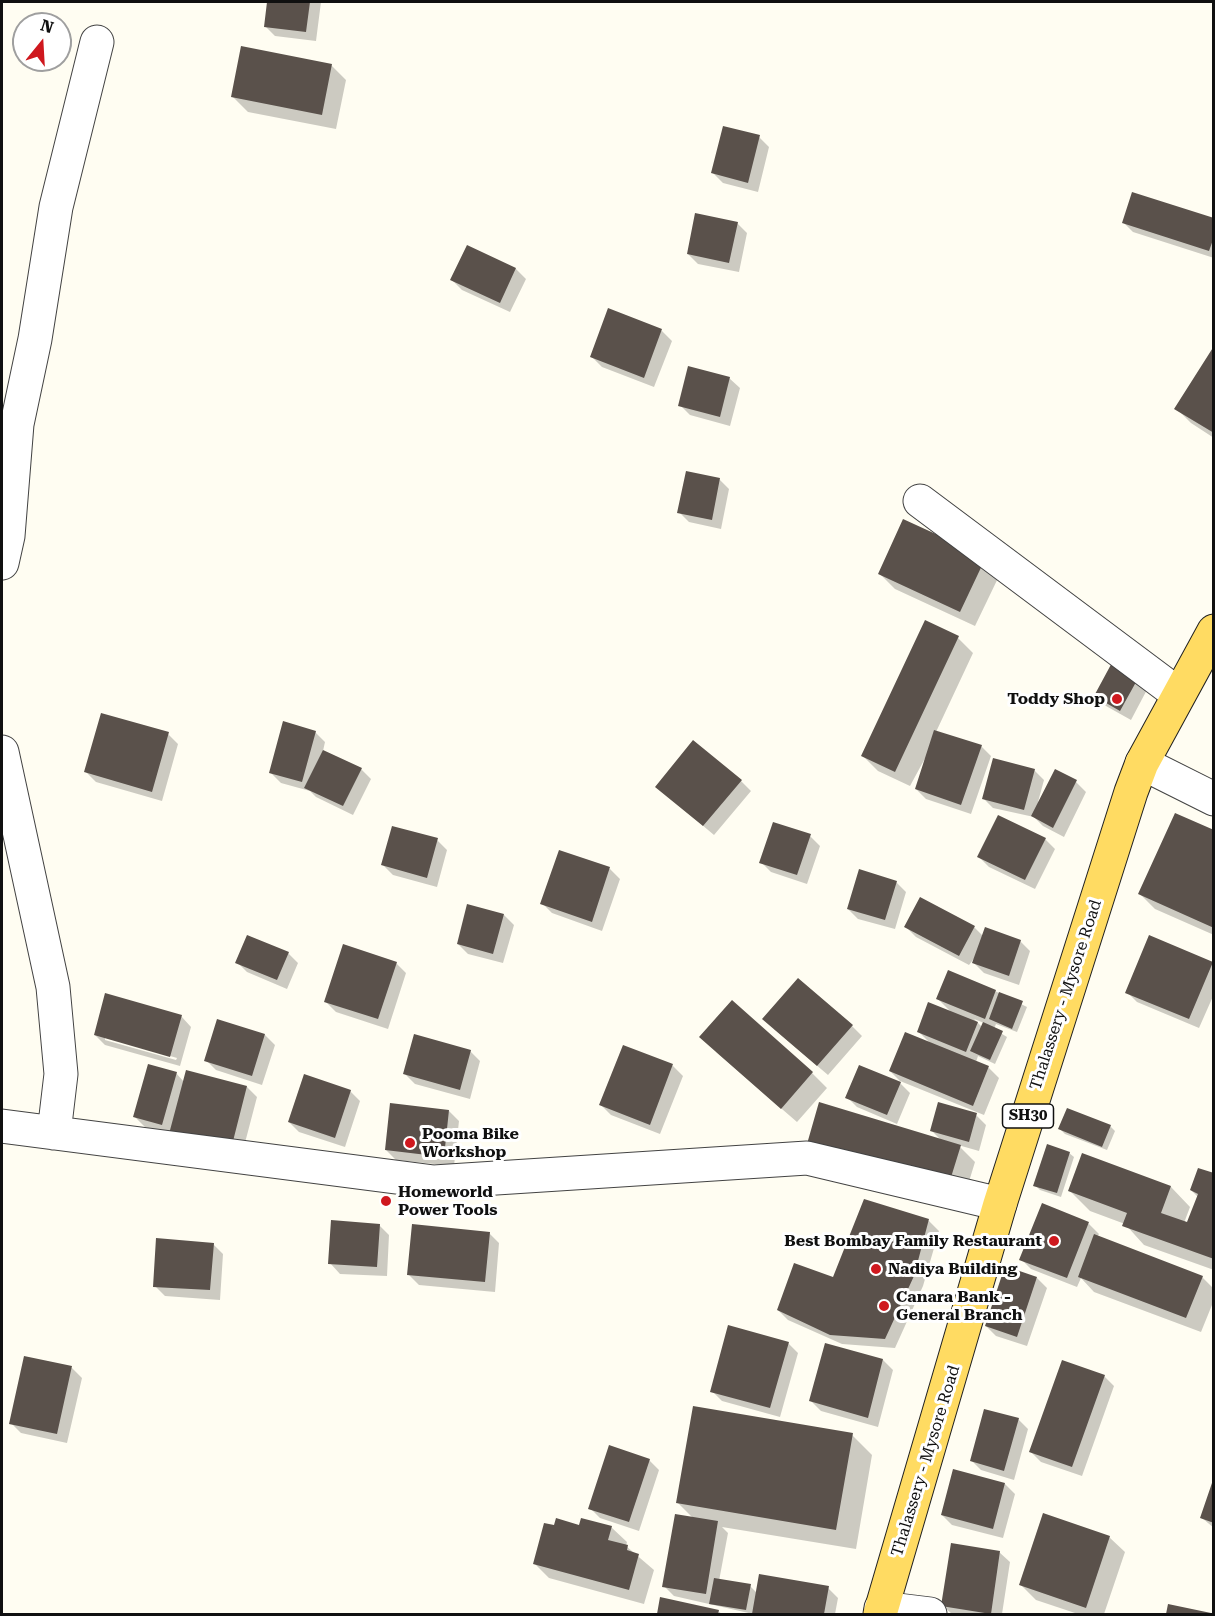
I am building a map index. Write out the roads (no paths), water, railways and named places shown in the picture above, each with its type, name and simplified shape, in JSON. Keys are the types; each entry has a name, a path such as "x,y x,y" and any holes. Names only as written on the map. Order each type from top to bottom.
{"main road":[{"name":"Thalassery - Mysore Road","path":"881,1611 1000,1204 1142,763 1214,631"}],"street":[{"path":"2,563 9,536 17,424 35,339 56,207 97,42"},
{"path":"920,501 1178,694"},
{"path":"2,752 53,987 61,1074 54,1133"},
{"path":"1142,763 1214,799"},
{"path":"2,1126 434,1182 807,1158 1000,1204"},
{"path":"881,1611 930,1614"}],"place":[{"name":"Toddy Shop","path":"1117,699"},
{"name":"Pooma Bike Workshop","path":"410,1143"},
{"name":"Homeworld Power Tools","path":"386,1201"},
{"name":"Best Bombay Family Restaurant","path":"1054,1241"},
{"name":"Nadiya Building","path":"876,1269"},
{"name":"Canara Bank - General Branch","path":"884,1306"}]}
